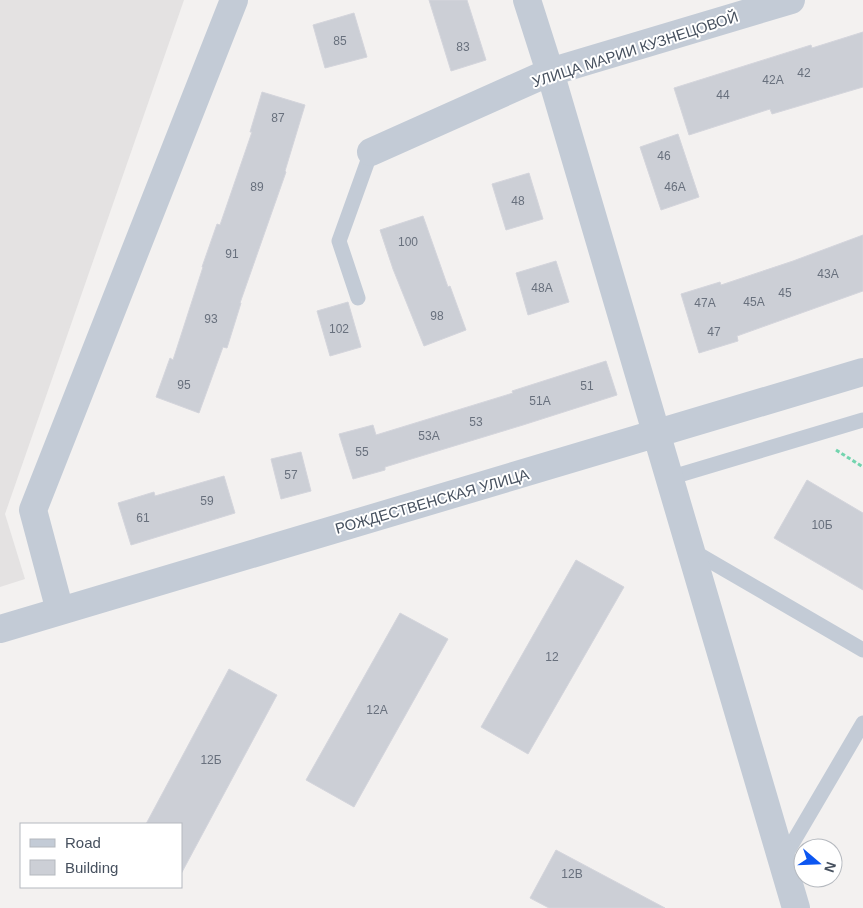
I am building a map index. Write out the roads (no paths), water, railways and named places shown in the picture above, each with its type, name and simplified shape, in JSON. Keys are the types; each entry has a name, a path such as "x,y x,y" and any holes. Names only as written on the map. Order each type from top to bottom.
{"street":[{"path":"60,611 33,510 234,0"},
{"path":"527,0 550,72 796,908"},
{"name":"УЛИЦА МАРИИ КУЗНЕЦОВОЙ","path":"371,152 550,72 790,0"},
{"name":"РОЖДЕСТВЕНСКАЯ УЛИЦА","path":"0,629 863,372"}],"lane":[{"path":"358,298 339,241 371,152"},
{"path":"668,478 863,420"},
{"path":"690,549 863,650"},
{"path":"782,861 863,723"}]}
